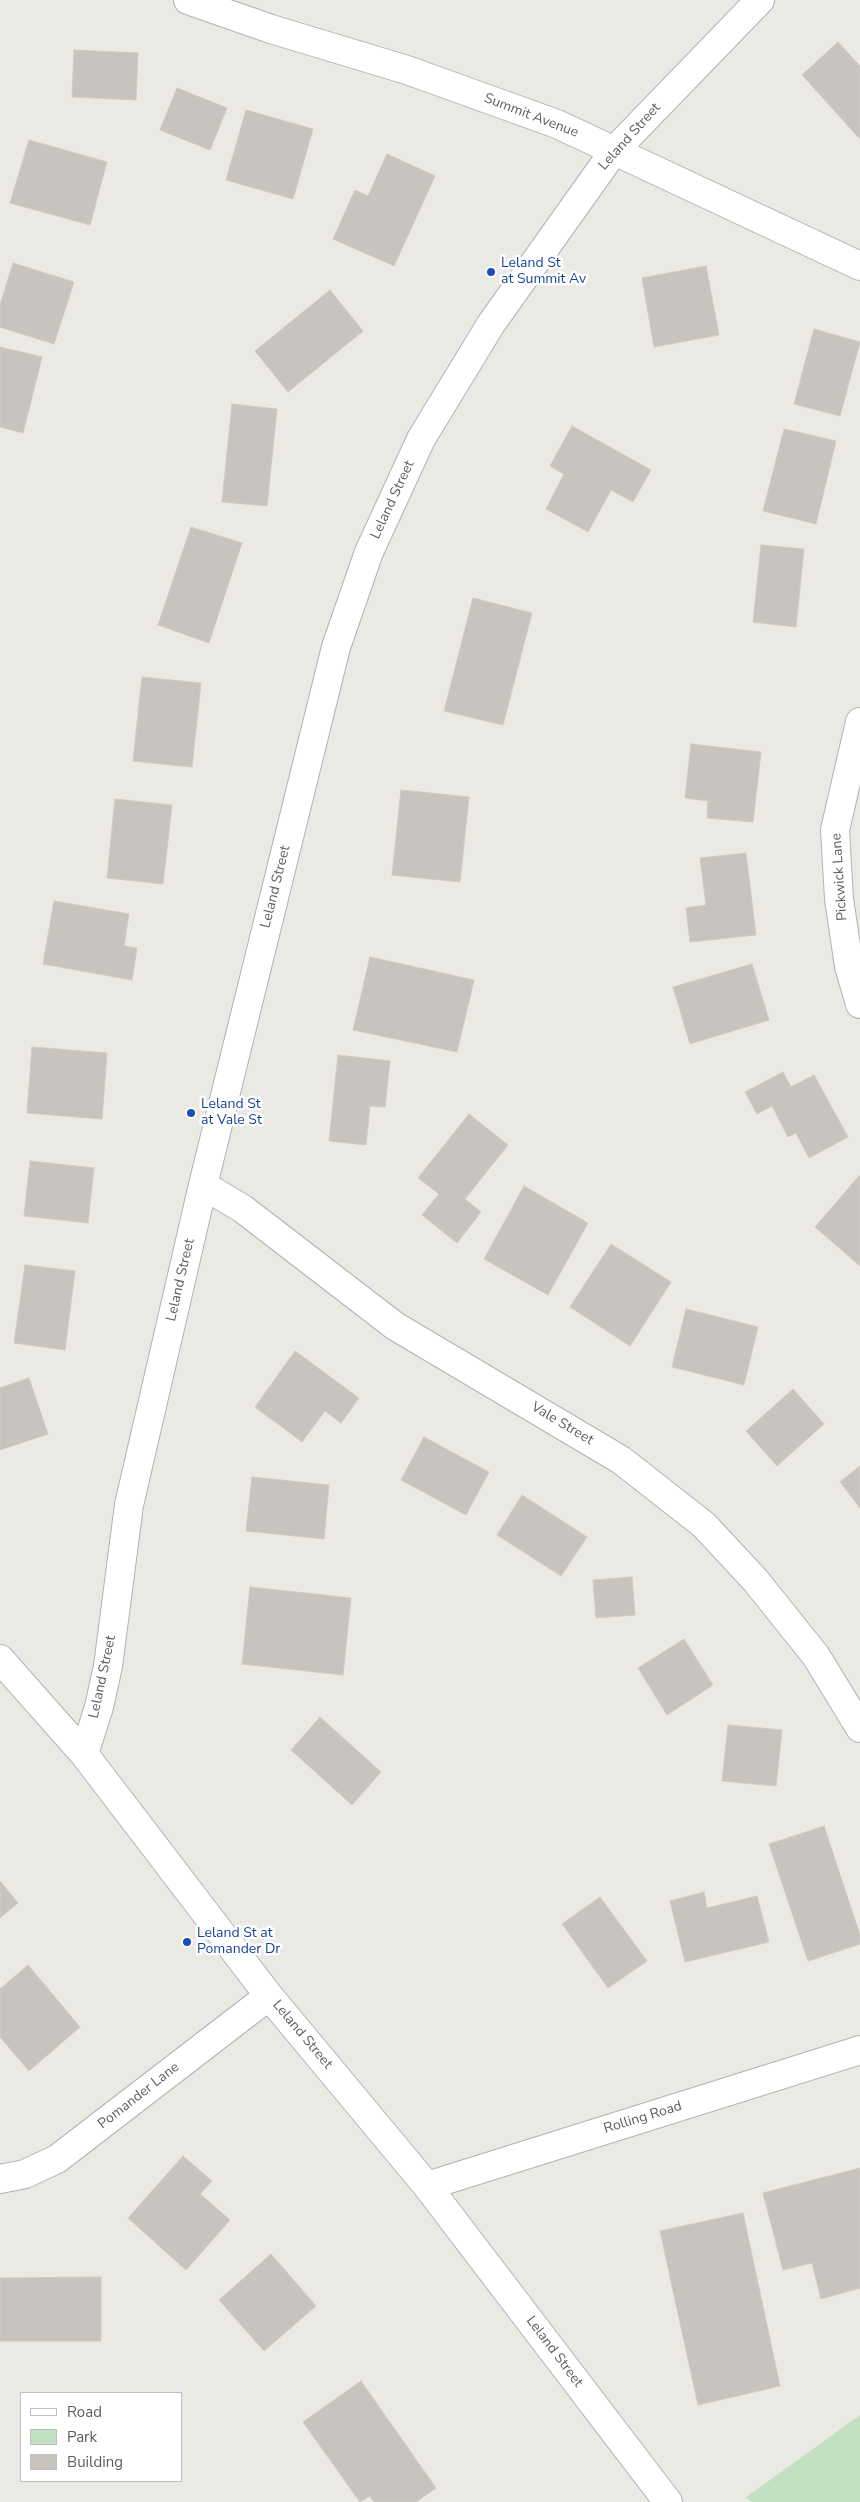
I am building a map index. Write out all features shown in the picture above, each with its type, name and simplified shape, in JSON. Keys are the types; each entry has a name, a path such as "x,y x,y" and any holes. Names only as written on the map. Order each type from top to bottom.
{"street":[{"name":"Summit Avenue","path":"188,0 271,29 416,74 557,124 860,266"},
{"name":"Leland Street","path":"668,2502 427,2186 270,1996 84,1754 99,1707 108,1666 129,1505 203,1185 336,647 369,552 421,439 481,340 614,151 760,0"},
{"name":"Pickwick Lane","path":"860,722 835,830 842,918 849,966 860,1004"},
{"name":"Vale Street","path":"203,1185 243,1209 396,1326 622,1460 704,1525 756,1581 816,1656 860,1728"},
{"path":"0,1659 84,1754"},
{"name":"Pomander Lane","path":"0,2179 25,2174 57,2159 270,1996"},
{"name":"Rolling Road","path":"427,2186 860,2050"}],"green space":[{"path":"860,2415 860,2502 753,2502 745,2498"}],"building":[{"path":"838,42 860,66 860,139 802,75"},
{"path":"74,50 138,53 136,100 72,97"},
{"path":"177,88 227,108 210,150 160,130"},
{"path":"246,110 313,129 293,199 226,180"},
{"path":"29,140 107,162 90,225 10,203"},
{"path":"387,154 435,176 394,266 333,239 355,190 368,196"},
{"path":"13,263 74,282 54,344 0,327 0,305"},
{"path":"706,266 719,335 654,347 642,278"},
{"path":"330,290 363,331 288,392 255,351"},
{"path":"814,329 860,342 840,416 794,404"},
{"path":"0,347 42,357 23,433 0,427"},
{"path":"232,404 277,409 267,506 222,502"},
{"path":"572,426 651,470 633,502 611,490 588,532 546,509 564,474 550,466"},
{"path":"784,429 836,441 816,524 763,511"},
{"path":"191,527 242,543 209,643 158,625"},
{"path":"761,545 804,549 796,627 753,622"},
{"path":"473,598 532,613 503,725 444,711"},
{"path":"142,677 201,683 192,767 133,761"},
{"path":"691,744 761,752 753,822 707,818 708,801 685,798"},
{"path":"401,790 469,797 460,882 392,875"},
{"path":"115,799 172,805 163,884 107,878"},
{"path":"746,853 756,935 690,942 686,908 706,905 700,858"},
{"path":"54,901 129,914 124,946 137,948 132,980 43,964"},
{"path":"370,957 474,980 457,1052 353,1030"},
{"path":"752,964 769,1020 690,1044 673,987"},
{"path":"32,1047 107,1053 102,1119 27,1113"},
{"path":"338,1055 390,1061 385,1107 370,1106 366,1145 329,1141"},
{"path":"783,1072 791,1087 814,1075 848,1137 809,1158 796,1133 788,1137 772,1106 757,1114 745,1092"},
{"path":"469,1114 508,1145 465,1199 481,1212 457,1243 422,1215 439,1194 418,1178"},
{"path":"30,1161 94,1168 88,1223 24,1216"},
{"path":"860,1177 860,1266 815,1227"},
{"path":"524,1186 588,1223 548,1295 484,1259"},
{"path":"611,1244 671,1282 630,1346 570,1307"},
{"path":"25,1265 75,1271 65,1350 14,1343"},
{"path":"686,1309 758,1327 744,1385 672,1367"},
{"path":"295,1351 359,1398 341,1423 325,1411 302,1442 255,1407"},
{"path":"29,1378 48,1434 0,1450 0,1388"},
{"path":"793,1389 824,1424 777,1466 746,1431"},
{"path":"424,1437 489,1472 466,1515 401,1480"},
{"path":"860,1466 860,1508 840,1482"},
{"path":"252,1477 329,1485 324,1539 246,1531"},
{"path":"522,1495 587,1537 561,1576 497,1535"},
{"path":"632,1577 635,1615 596,1618 593,1580"},
{"path":"250,1587 351,1598 343,1675 242,1664"},
{"path":"684,1639 713,1685 667,1715 638,1668"},
{"path":"320,1717 381,1772 352,1805 291,1750"},
{"path":"728,1725 782,1730 776,1786 722,1781"},
{"path":"824,1826 860,1935 860,1944 808,1961 769,1844"},
{"path":"0,1881 18,1903 0,1918"},
{"path":"704,1892 707,1908 757,1896 769,1942 685,1962 670,1901"},
{"path":"600,1897 647,1961 608,1988 562,1924"},
{"path":"28,1965 80,2027 29,2071 0,2037 0,1989"},
{"path":"183,2156 212,2181 200,2194 230,2220 186,2270 128,2218"},
{"path":"860,2168 860,2288 821,2299 812,2263 783,2270 763,2193"},
{"path":"743,2213 780,2386 698,2405 660,2231"},
{"path":"271,2254 316,2306 264,2351 219,2300"},
{"path":"101,2277 101,2341 0,2341 0,2278"},
{"path":"361,2381 436,2488 416,2502 374,2502 370,2496 360,2502 303,2422"}],"place":[{"name":"Leland St at Summit Av","path":"491,272"},
{"name":"Leland St at Vale St","path":"191,1113"},
{"name":"Leland St at Pomander Dr","path":"187,1942"}]}
